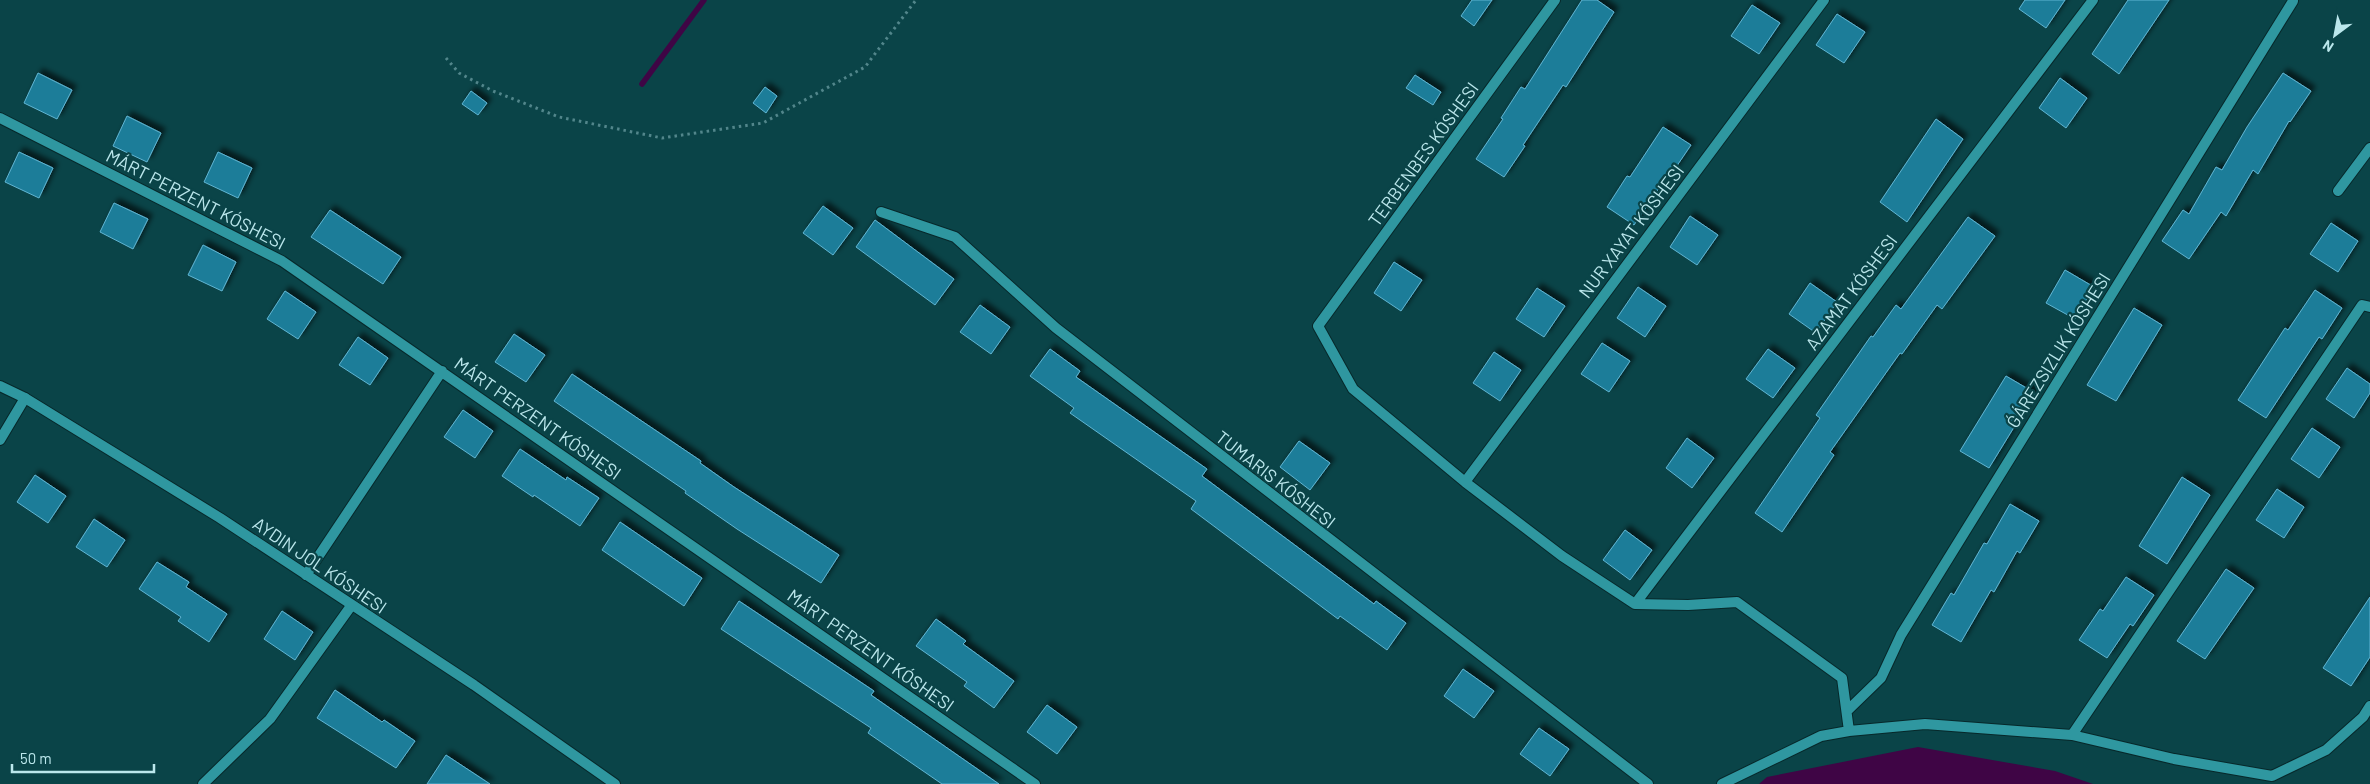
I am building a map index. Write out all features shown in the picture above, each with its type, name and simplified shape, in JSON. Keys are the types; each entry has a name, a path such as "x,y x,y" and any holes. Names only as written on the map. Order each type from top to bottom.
{"street":[{"name":"TERBENBES KÓSHESI","path":"1465,482 1353,389 1318,326 1555,0"},
{"name":"NUR XAYAT KÓSHESI","path":"1465,482 1824,0"},
{"name":"AZAMAT KÓSHESI","path":"1635,604 2094,0"},
{"name":"ǴÁREZSIZLIK KÓSHESI","path":"1847,712 1881,678 1901,635 2293,1"},
{"name":"MÁRT PERZENT KÓSHESI","path":"0,118 282,261 1035,784"},
{"path":"2338,191 2370,148"},
{"name":"TUMARIS KÓSHESI","path":"880,212 955,237 1056,328 1648,784"},
{"path":"2072,735 2366,306"},
{"path":"306,576 442,371"},
{"path":"0,386 25,398 220,518 351,606 474,685 615,784"},
{"path":"0,440 25,398"},
{"path":"1465,482 1562,556 1635,604 1688,605 1737,602 1842,678 1849,731"},
{"path":"203,784 270,720 351,606"},
{"path":"1722,784 1821,736 1849,731 1925,724 2072,735 2174,759 2272,776 2326,750 2363,716 2370,706"}],"path":[{"path":"446,58 459,73 493,92 559,117 662,138 763,123 865,67 916,0"}],"shaded area":[{"path":"1918,747 2055,771 2093,784 1759,784 1767,777"}],"building":[{"path":"1472,0 1492,0 1474,26 1461,16"},
{"path":"1582,0 1597,0 1614,12 1566,87 1563,85 1523,145 1525,146 1504,177 1476,159 1503,119 1501,118 1521,87 1525,89"},
{"path":"2025,0 2065,0 2046,28 2019,9"},
{"path":"2128,0 2169,0 2119,74 2092,54"},
{"path":"1752,5 1780,23 1759,54 1731,36"},
{"path":"1837,14 1865,32 1844,63 1816,45"},
{"path":"38,73 72,90 57,119 24,103"},
{"path":"2283,73 2311,91 2289,121 2258,174 2253,170 2226,216 2221,212 2189,259 2162,241 2183,210 2189,214 2216,167 2222,170 2247,127"},
{"path":"1415,75 1441,92 1433,105 1406,88"},
{"path":"2060,78 2087,98 2066,128 2039,108"},
{"path":"765,87 777,96 766,113 753,103"},
{"path":"471,91 487,103 478,115 462,104"},
{"path":"127,116 161,133 147,162 113,146"},
{"path":"1936,119 1963,139 1907,222 1880,202"},
{"path":"1663,127 1691,145 1634,225 1607,207 1627,176 1630,177"},
{"path":"19,152 53,168 39,198 5,182"},
{"path":"218,152 252,168 238,198 204,182"},
{"path":"114,203 148,219 133,249 100,232"},
{"path":"823,206 853,228 833,255 803,233"},
{"path":"330,210 401,257 383,284 311,237"},
{"path":"1690,216 1718,235 1697,265 1670,247"},
{"path":"1968,217 1995,236 1942,309 1937,305 1902,354 1900,353 1830,452 1834,455 1782,532 1755,513 1820,418 1816,415 1871,336 1873,337 1896,305 1901,309"},
{"path":"875,220 954,279 935,305 856,247"},
{"path":"2331,223 2358,241 2338,272 2310,254"},
{"path":"203,245 236,262 222,291 188,275"},
{"path":"1394,262 1422,280 1401,311 1374,293"},
{"path":"2065,270 2094,287 2075,319 2046,303"},
{"path":"1810,283 1837,302 1816,333 1789,314"},
{"path":"1638,287 1666,306 1645,337 1617,318"},
{"path":"1537,288 1565,306 1544,337 1516,319"},
{"path":"2315,290 2342,308 2322,339 2319,337 2266,418 2238,400 2285,328 2288,330"},
{"path":"285,291 316,312 298,339 267,319"},
{"path":"980,305 1010,327 991,354 960,332"},
{"path":"2134,308 2162,325 2116,401 2087,385"},
{"path":"514,334 545,355 526,382 495,362"},
{"path":"358,337 388,358 370,385 339,365"},
{"path":"1602,343 1630,361 1609,392 1581,374"},
{"path":"1050,349 1080,371 1076,377 1207,469 1202,476 1374,604 1376,601 1406,623 1387,650 1340,616 1338,619 1191,509 1196,501 1070,413 1074,408 1030,376"},
{"path":"1768,349 1795,368 1773,398 1746,379"},
{"path":"1494,352 1521,370 1500,401 1473,383"},
{"path":"2347,368 2370,384 2370,393 2354,418 2326,399"},
{"path":"572,374 701,461 700,463 734,487 839,555 821,583 737,529 685,493 686,491 554,401"},
{"path":"2006,376 2035,393 1989,468 1960,451"},
{"path":"463,410 493,431 475,458 444,437"},
{"path":"2312,428 2340,447 2319,478 2291,459"},
{"path":"1687,438 1714,458 1692,488 1666,468"},
{"path":"1299,441 1330,463 1310,490 1280,467"},
{"path":"520,449 566,480 567,477 599,498 580,526 502,476"},
{"path":"35,475 66,496 48,523 17,502"},
{"path":"2182,477 2210,495 2167,564 2139,546"},
{"path":"2277,489 2304,507 2284,538 2256,520"},
{"path":"2010,504 2039,521 2020,553 2017,551 1994,592 1991,590 1961,642 1932,625 1951,593 1954,595 1984,543 1987,544"},
{"path":"94,519 125,540 107,567 76,547"},
{"path":"620,522 702,578 684,606 602,550"},
{"path":"1625,530 1652,550 1630,580 1603,560"},
{"path":"157,562 189,582 186,587 227,614 209,642 178,621 181,617 139,589"},
{"path":"2226,569 2254,588 2205,659 2177,641"},
{"path":"2126,577 2154,595 2133,626 2130,624 2107,658 2079,640 2100,609 2103,611"},
{"path":"2370,597 2370,657 2351,686 2323,668"},
{"path":"739,601 874,691 871,695 999,784 942,784 868,733 871,728 721,629"},
{"path":"282,611 313,632 295,660 264,639"},
{"path":"936,619 966,641 963,644 1014,681 994,708 964,686 967,682 916,646"},
{"path":"1463,669 1494,691 1474,718 1444,696"},
{"path":"335,690 382,722 384,720 415,741 396,768 317,718"},
{"path":"1047,705 1077,727 1057,754 1027,732"},
{"path":"1539,728 1569,749 1550,776 1520,754"},
{"path":"446,755 490,784 427,784"}],"waterway":[{"path":"642,84 704,0"}]}
